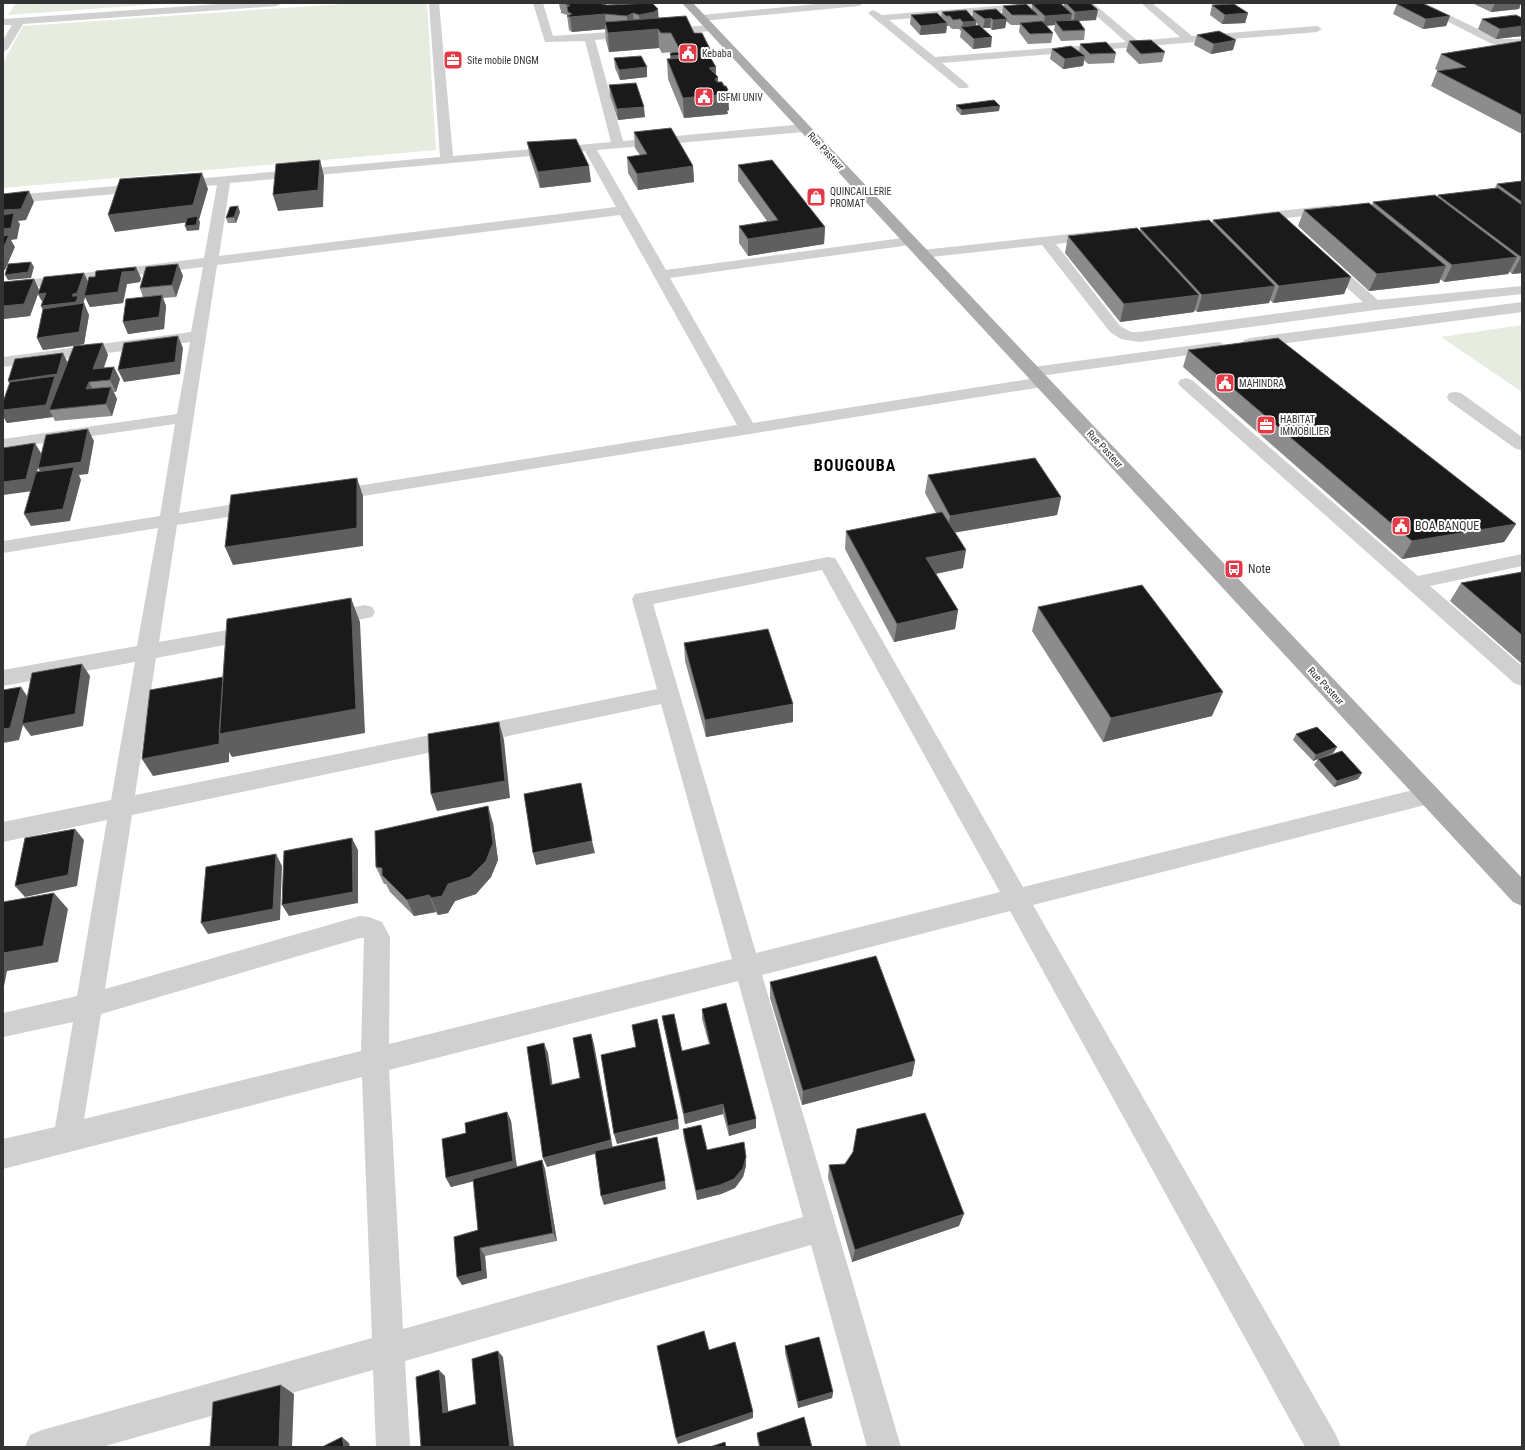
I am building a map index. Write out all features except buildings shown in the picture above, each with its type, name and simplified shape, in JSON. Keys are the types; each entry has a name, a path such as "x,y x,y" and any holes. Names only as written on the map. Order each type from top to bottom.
{"main road":[{"name":"Rue Pasteur","path":"687,3 1522,895"}],"street":[{"path":"3,22 277,3"},
{"path":"434,3 447,160"},
{"path":"538,3 548,40 589,37 860,3 963,86"},
{"path":"880,18 1073,3"},
{"path":"1087,3 1135,44"},
{"path":"1146,3 1190,40"},
{"path":"1416,3 1496,42 1522,42"},
{"path":"3,49 19,21"},
{"path":"932,61 1317,29"},
{"path":"589,37 618,145"},
{"path":"3,200 804,128"},
{"path":"589,147 748,429"},
{"path":"66,1138 224,180"},
{"path":"1235,220 1344,208"},
{"path":"3,287 625,210"},
{"path":"1275,216 1287,226"},
{"path":"922,254 1109,234"},
{"path":"1046,241 1115,330 1127,336 1139,337 1375,305 1522,290"},
{"path":"661,275 910,242"},
{"path":"1316,252 1375,305"},
{"path":"317,497 748,429 1038,377 1234,345 1522,307"},
{"path":"3,362 199,336"},
{"path":"1186,383 1522,678"},
{"path":"1455,397 1522,445"},
{"path":"3,444 185,418"},
{"path":"3,547 278,503"},
{"path":"1414,584 1522,560"},
{"path":"884,1447 642,598 828,563 1324,1447"},
{"path":"310,622 365,612"},
{"path":"3,678 272,629"},
{"path":"3,832 669,694"},
{"path":"3,1154 1017,900 1429,795"},
{"path":"3,1025 88,1006 360,927 369,927 375,931 377,937 375,1060 393,1447"},
{"path":"42,1447 99,1439 389,1349 822,1227"}],"shaded area":[{"path":"16,3 173,3 8,15"},
{"path":"357,3 427,3 436,150 3,188 3,63 23,26"},
{"path":"1522,325 1522,392 1441,337"}],"place":[{"name":"Kebaba","path":"688,53"},
{"name":"Site mobile DNGM","path":"453,60"},
{"name":"ISFMI UNIV","path":"704,97"},
{"name":"QUINCAILLERIE PROMAT","path":"816,197"},
{"name":"MAHINDRA","path":"1225,383"},
{"name":"HABITAT IMMOBILIER","path":"1266,425"},
{"name":"BOA BANQUE","path":"1401,526"},
{"name":"Note","path":"1234,569"}],"district":[{"name":"BOUGOUBA","path":"855,465"}]}
